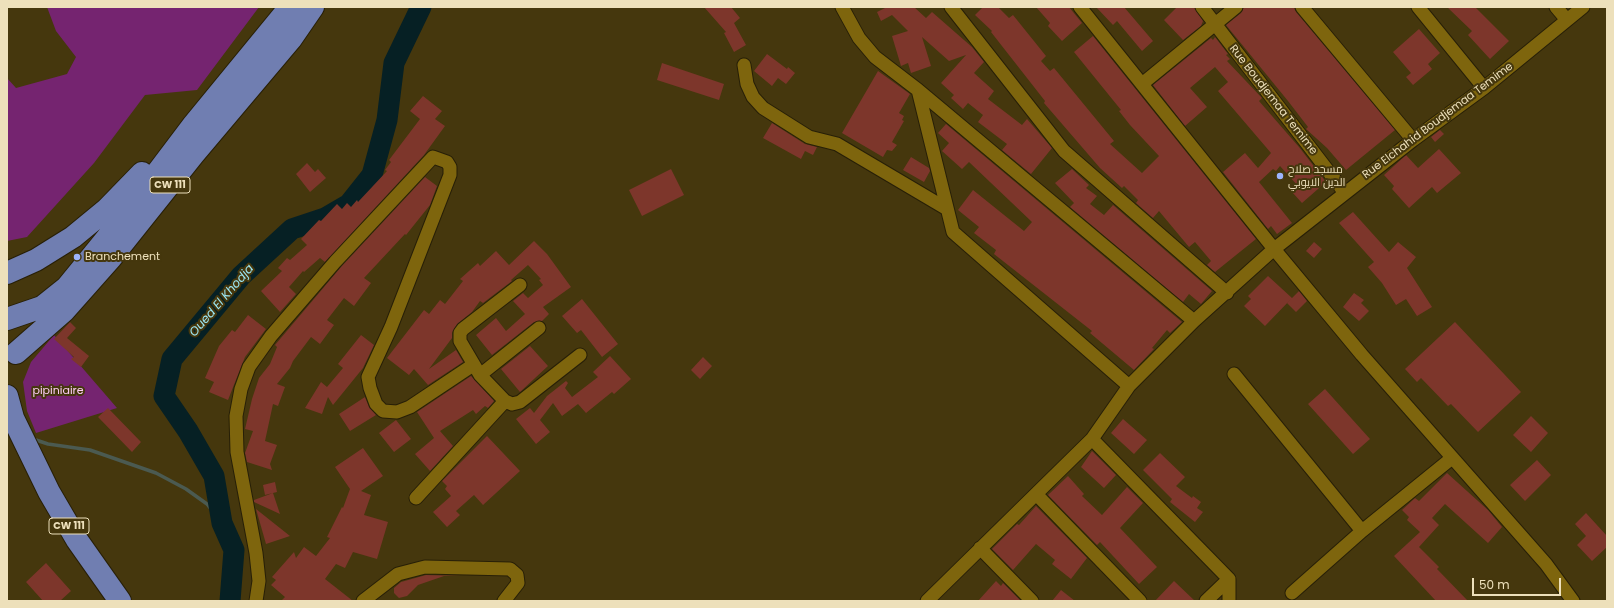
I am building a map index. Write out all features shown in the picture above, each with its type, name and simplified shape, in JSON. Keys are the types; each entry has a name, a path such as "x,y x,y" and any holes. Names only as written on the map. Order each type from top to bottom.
{"highway":[{"path":"7,273 55,250 91,224 194,124 290,7"},
{"name":"CW 111","path":"11,358 64,311 111,258 199,148 291,39 313,7"},
{"name":"CW 111","path":"7,319 42,307 63,291 120,222 194,124"},
{"path":"7,323 14,330 17,337 11,358"},
{"path":"7,396 10,425"},
{"name":"CW 111","path":"10,425 63,539 103,601"},
{"name":"CW 111","path":"21,449 61,514 120,601"}],"street":[{"path":"842,7 852,28 866,48 1194,322"},
{"path":"951,7 1064,151 1227,293"},
{"path":"1080,7 1274,249 1362,355 1546,564 1573,601"},
{"name":"Rue Boudjemaa Temime","path":"1202,7 1345,193"},
{"path":"1142,84 1216,25 1236,7"},
{"path":"1302,7 1413,140"},
{"path":"1418,7 1484,88"},
{"path":"1556,7 1567,20"},
{"name":"Rue Elchahid Boudjemaa Temime","path":"926,601 1092,439 1129,386 1194,322 1274,249 1413,140 1484,88 1583,7"},
{"path":"744,65 747,84 753,97 763,108 809,137 837,144 947,209"},
{"path":"918,90 953,232 1129,386"},
{"path":"256,601 259,581 256,552 238,452 236,416 241,389 249,367 271,336 330,267 432,157 447,162 450,168 450,174 391,327 368,377 370,388 376,404 383,411 397,412 410,407 477,370 539,328"},
{"path":"520,285 463,329 460,333 460,341 477,370 505,401 512,404 520,402 580,355"},
{"path":"1234,374 1362,531"},
{"path":"416,498 505,401"},
{"path":"1092,439 1229,579 1229,601"},
{"path":"1292,593 1362,531 1452,458"},
{"path":"1036,494 1140,601"},
{"path":"980,548 1032,601"},
{"path":"363,601 398,574 425,567 440,567 510,568 517,574 518,583 504,601"},
{"path":"1206,601 1229,579"}],"green space":[{"path":"47,7 259,7 197,90 145,95 94,163 27,237 7,241 7,78 16,88 67,74 76,57 56,31"},
{"name":"pipiniaire","path":"54,335 117,408 36,433 27,411 23,382 31,362"}],"building":[{"path":"704,7 731,7 740,18 734,23 746,45 734,52 724,33 726,32"},
{"path":"883,7 914,7 926,18 932,12 972,47 984,62 974,73 994,91 988,99 1022,125 1027,119 1052,148 1031,174 1002,150 1007,144 978,122 983,115 968,103 963,109 951,98 954,95 941,83 966,55 949,61 922,37 931,66 911,73 908,63 901,66 892,36 908,31 892,15 881,21 877,12 885,8"},
{"path":"983,7 998,7 1009,18 1013,15 1046,56 1041,61 1050,71 1054,68 1114,141 1110,144 1142,173 1159,156 1130,125 1119,111 1121,110 1074,52 1093,36 1256,239 1215,272 1207,265 1211,261 1195,242 1189,247 1159,211 1153,218 1136,203 1138,200 1124,186 1122,188 1100,168 1044,103 1045,101 991,32 992,31 975,15"},
{"path":"1036,7 1069,7 1082,23 1062,41 1048,26 1050,23"},
{"path":"1096,7 1124,7 1153,41 1142,51 1117,21 1113,25"},
{"path":"1177,7 1194,7 1203,21 1201,26 1183,40 1164,20"},
{"path":"1244,7 1294,7 1296,12 1395,130 1346,170 1327,148 1306,129 1308,127 1288,101 1226,25 1241,13"},
{"path":"1447,7 1475,7 1509,41 1490,59 1468,35 1472,31"},
{"path":"1419,29 1440,53 1428,64 1432,69 1413,85 1406,77 1411,73 1393,52"},
{"path":"1215,37 1228,54 1226,55 1230,59 1227,61 1262,98 1259,101 1299,147 1326,182 1302,203 1292,192 1298,186 1280,166 1276,171 1273,169 1259,182 1292,223 1277,234 1271,226 1268,229 1223,172 1245,153 1258,168 1271,153 1218,91 1228,82 1215,67 1190,88 1207,107 1185,126 1153,85 1211,38 1213,40"},
{"path":"767,54 795,73 786,84 778,78 772,86 754,71"},
{"path":"662,63 724,84 719,100 657,80"},
{"path":"878,71 910,94 899,113 904,116 902,120 904,121 892,142 897,145 892,151 887,150 883,157 842,133"},
{"path":"423,96 442,111 435,119 445,126 424,155 325,262 320,258 304,272 303,271 289,287 296,294 280,312 261,291 282,271 278,268 287,258 290,260 307,245 301,239 319,220 321,221 337,204 342,209 347,203 351,207 357,200 358,202 387,171 385,170 391,162 389,160 420,119 410,111"},
{"path":"772,123 805,144 817,147 813,155 805,151 801,159 763,138"},
{"path":"946,124 1182,322 1170,333 1167,330 1152,348 1154,349 1134,370 1090,333 1092,331 994,254 996,250 974,233 979,227 958,210 973,190 1024,231 1032,222 969,162 962,169 942,151 949,143 938,133"},
{"path":"1440,130 1444,134 1435,142 1431,137"},
{"path":"1439,149 1461,173 1437,193 1432,187 1409,208 1392,189 1394,186 1384,175 1406,155 1418,168"},
{"path":"911,157 929,168 930,171 924,182 903,170"},
{"path":"307,163 315,172 318,169 326,178 310,192 296,174"},
{"path":"671,169 684,195 642,216 629,190"},
{"path":"1072,169 1089,185 1086,188 1097,196 1090,204 1104,215 1113,205 1212,291 1201,304 1189,294 1183,302 1070,207 1074,203 1055,183"},
{"path":"425,177 437,186 430,205 406,235 405,234 364,278 371,283 354,306 344,298 327,320 334,325 320,344 311,337 277,384 285,387 278,406 273,404 265,441 277,445 270,464 272,470 247,462 245,453 253,431 245,429 252,399 259,378 270,364 277,347 275,345 341,267"},
{"path":"1353,212 1389,252 1398,242 1416,257 1407,268 1432,307 1417,316 1406,299 1396,305 1382,283 1368,267 1374,262 1339,223"},
{"path":"534,241 547,254 571,287 543,307 549,314 542,321 534,322 492,355 476,335 496,318 506,331 525,314 513,301 523,293 528,298 543,285 539,280 541,279 528,265 511,280 512,281 483,303 480,301 472,312 457,324 452,333 452,338 429,369 456,350 463,362 428,385 414,369 409,375 387,358 424,310 429,314 440,300 445,304 463,281 460,279 478,263 480,266 496,251 509,265"},
{"path":"1314,242 1322,249 1314,258 1306,251"},
{"path":"1268,276 1292,298 1265,326 1244,306 1251,299 1248,296"},
{"path":"1299,291 1307,301 1296,312 1287,303"},
{"path":"1354,293 1364,300 1361,303 1369,311 1359,321 1343,307"},
{"path":"582,299 618,344 602,357 581,330 577,333 562,316"},
{"path":"248,315 266,329 245,357 228,400 209,392 214,382 205,378 219,346 232,330 235,332"},
{"path":"70,322 76,328 67,338 89,356 81,367 71,359 74,357 54,339"},
{"path":"1455,322 1521,392 1478,432 1451,404 1448,406 1421,378 1417,382 1405,369"},
{"path":"361,335 374,345 363,368 333,405 328,397 322,414 305,408 321,382 327,387 343,368 338,364"},
{"path":"530,346 548,366 520,392 501,369"},
{"path":"610,356 631,379 614,394 612,392 586,413 578,404 562,416 553,403 540,420 550,432 536,444 516,419 530,408 534,413 547,396 566,381 568,383 565,388 572,397 598,377 593,372"},
{"path":"703,357 712,366 700,379 691,370"},
{"path":"471,376 494,401 488,408 485,406 476,414 473,410 440,431 453,446 430,471 415,454 434,438 417,412"},
{"path":"1325,389 1370,439 1353,454 1308,404"},
{"path":"365,397 369,407 376,415 350,431 339,414"},
{"path":"108,408 141,442 132,452 98,417"},
{"path":"1531,416 1548,433 1531,452 1513,435"},
{"path":"1123,419 1147,440 1134,454 1111,433"},
{"path":"396,420 411,439 394,452 379,433"},
{"path":"487,436 520,471 483,505 474,495 456,511 460,515 447,527 433,512 451,496 445,489 447,486 442,481"},
{"path":"363,448 383,476 361,491 371,495 364,515 388,522 377,559 353,552 345,568 336,564 325,579 353,601 281,601 285,597 271,585 276,580 272,577 294,552 296,558 304,547 316,556 330,538 327,537 342,507 343,508 350,489 335,467"},
{"path":"1092,451 1116,475 1104,488 1081,467"},
{"path":"1160,453 1185,477 1176,486 1192,498 1193,496 1201,502 1197,508 1203,512 1195,522 1170,502 1172,499 1143,470"},
{"path":"1537,460 1551,475 1525,501 1510,485"},
{"path":"1447,473 1488,510 1502,527 1488,543 1445,504 1432,518 1439,525 1419,547 1439,567 1437,569 1468,601 1436,601 1394,556 1420,532 1407,520 1409,517 1402,510 1415,498 1419,501"},
{"path":"1068,476 1084,494 1082,496 1102,515 1127,487 1143,503 1120,528 1157,567 1139,584 1100,542 1097,545 1048,495"},
{"path":"275,482 277,492 265,495 263,485"},
{"path":"273,493 280,514 254,502 254,500"},
{"path":"1036,506 1087,558 1071,579 1052,564 1055,560 1036,544 1013,570 992,549 1017,524 1019,525"},
{"path":"256,509 290,536 266,544"},
{"path":"1586,513 1607,536 1607,547 1592,561 1577,545 1586,536 1575,524"},
{"path":"46,563 71,591 60,601 43,601 26,582"},
{"path":"426,575 462,576 444,576 418,585 407,596 399,598 394,593 394,588 401,582"},
{"path":"996,581 1001,586 1003,583 1021,601 978,601"},
{"path":"1174,581 1195,601 1155,601"},
{"path":"1061,590 1075,601 1052,601"}],"waterway":[{"name":"Oued El Khodja","path":"230,601 234,550 222,523 214,476 188,431 164,396 172,359 241,276 292,229 325,218 349,204 372,175 387,120 394,63 421,7"},
{"path":"33,439 48,444 90,450 156,473 186,489 207,504 222,523"}],"place":[{"name":"مسجد صلاح الدين الايوبي","path":"1280,176"},
{"name":"Branchement","path":"77,257"}]}
